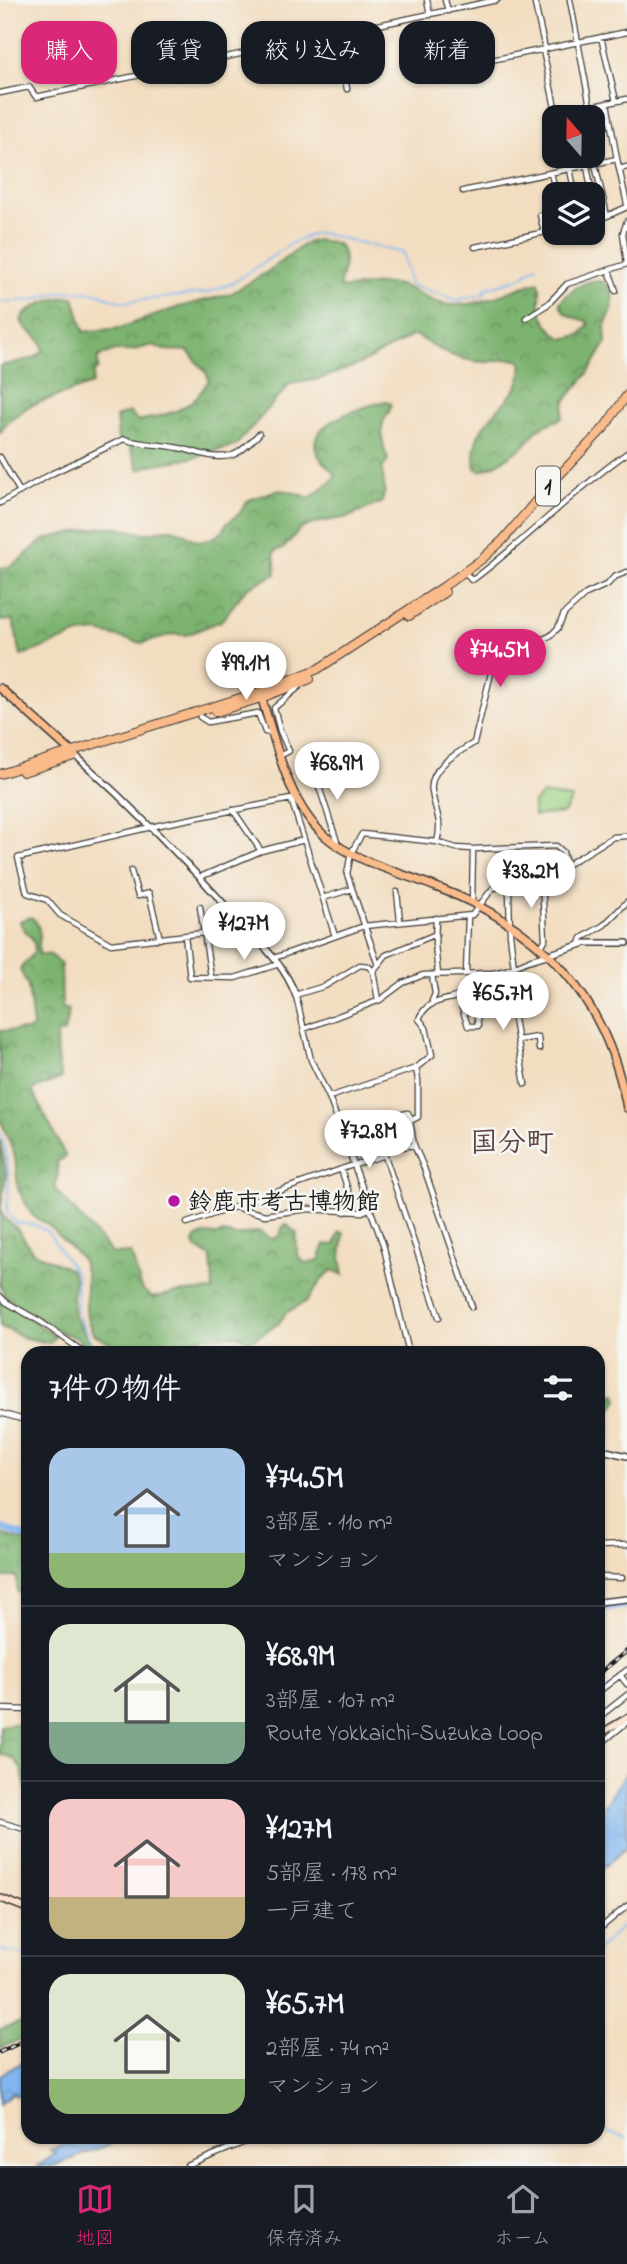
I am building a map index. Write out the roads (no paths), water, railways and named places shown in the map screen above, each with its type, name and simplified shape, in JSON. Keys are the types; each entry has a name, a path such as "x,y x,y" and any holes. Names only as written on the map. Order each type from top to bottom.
{"highway":[{"name":"1","path":"466,575 503,540 546,489 604,428 627,395"},
{"name":"1","path":"4,775 310,679 466,575 503,547 606,434 627,405"},
{"name":"1","path":"73,753 236,706 319,671"}],"main road":[{"path":"0,688 73,753"},
{"path":"260,695 293,798 324,836 351,853 476,903 510,923 541,947 572,981 601,1027 615,1060 627,1108"},
{"path":"605,1731 627,1720"},
{"path":"0,1898 21,1906"}],"street":[{"path":"427,0 430,15"},
{"path":"445,0 448,11"},
{"path":"385,24 497,0"},
{"path":"534,0 555,105"},
{"path":"570,0 590,105"},
{"path":"495,59 627,32"},
{"path":"601,37 616,101"},
{"path":"0,93 29,87 36,97 241,54"},
{"path":"346,84 347,89"},
{"path":"598,105 627,99"},
{"path":"597,168 607,216 627,205 607,103"},
{"path":"606,162 617,159"},
{"path":"619,169 627,167"},
{"path":"463,191 575,168"},
{"path":"569,169 572,182"},
{"path":"551,173 553,182"},
{"path":"540,215 542,224"},
{"path":"526,318 548,304 567,284 627,264 623,233 627,221"},
{"path":"475,247 542,232"},
{"path":"609,270 615,291"},
{"path":"0,503 53,472 124,439 141,445 183,448 197,454 220,457 239,452 259,434"},
{"path":"466,575 471,580 474,579 499,561 531,530 627,453"},
{"path":"0,457 20,492"},
{"path":"437,842 439,815 432,782 442,765 474,743 492,669 518,650 550,636 564,614 589,592 627,572"},
{"path":"281,755 289,751 274,708 310,679"},
{"path":"236,706 238,717"},
{"path":"200,717 208,722 258,713 265,732 273,732"},
{"path":"73,753 153,827 286,973 295,996 311,1060 329,1097 383,1244 407,1346"},
{"path":"312,765 339,846"},
{"path":"246,928 111,944 61,915 47,900 27,894 18,859 293,798 335,936"},
{"path":"233,810 261,851"},
{"path":"378,965 347,874 351,853 362,834 437,842 456,848 472,849 556,846 563,852 566,866"},
{"path":"476,903 491,889 542,880 612,837 627,836"},
{"path":"200,877 261,851 304,841"},
{"path":"508,848 514,968"},
{"path":"274,958 364,926 474,913 476,903 472,849"},
{"path":"131,871 138,896 149,893 160,939"},
{"path":"541,947 545,940 542,880"},
{"path":"323,898 352,889"},
{"path":"397,892 400,921"},
{"path":"580,944 582,939 604,925 627,902"},
{"path":"200,906 211,977"},
{"path":"466,974 468,915"},
{"path":"436,918 435,944 439,975"},
{"path":"373,971 386,955 436,934"},
{"path":"185,936 190,977 235,978 279,964"},
{"path":"428,938 435,944"},
{"path":"304,1029 378,1000 423,975 484,974 514,968 580,944 601,941 627,943"},
{"path":"295,996 325,986 360,965 368,966 373,971 378,1000"},
{"path":"432,1002 471,992 484,974"},
{"path":"329,1097 415,1068 432,1055 426,1028 419,1019 435,994 432,975"},
{"path":"479,981 504,989 513,1013 526,1084"},
{"path":"461,1009 468,1026 478,1026 475,997 471,992"},
{"path":"517,1040 538,1037 539,1049"},
{"path":"400,1123 418,1117 418,1080 415,1068"},
{"path":"388,1117 408,1113 414,1145 422,1161 472,1307"},
{"path":"244,1208 246,1203 382,1156 388,1149 414,1145"},
{"path":"383,1153 439,1317"},
{"path":"341,1169 351,1196 345,1212"},
{"path":"187,1223 226,1209 244,1208 265,1215 308,1209 362,1212 370,1209"},
{"path":"0,1296 75,1346"},
{"path":"0,1413 21,1419"},
{"path":"605,1451 627,1456"},
{"path":"605,1546 627,1545"},
{"path":"605,1577 622,1578"},
{"path":"605,1601 627,1599"},
{"path":"605,1687 627,1670"},
{"path":"620,1675 627,1684"},
{"path":"605,1712 627,1695"},
{"path":"0,1709 21,1710"},
{"path":"605,1740 627,1720"},
{"path":"0,1822 21,1828"},
{"path":"605,1924 627,1906"},
{"path":"187,2166 240,2144"}],"water":[{"path":"627,1767 627,1847 605,1866 605,1806"},
{"path":"21,2063 21,2092 16,2096 12,2092 0,2104 0,2075"},
{"path":"65,2144 111,2144 53,2166 38,2166 57,2153 50,2150"}],"waterway":[{"path":"0,302 33,300 71,291 96,293 122,302 206,293 233,283 294,242 320,233 403,253 410,285 457,300 485,294 484,289 520,278 537,266"},
{"path":"0,1134 5,1147 9,1178 7,1212 16,1223 35,1225 48,1232 76,1274 77,1314 93,1346"},
{"path":"0,1528 21,1535"},
{"path":"605,1608 627,1605"},
{"path":"605,1943 627,1922"},
{"path":"0,1950 21,1954"},
{"path":"605,2132 627,2138"}],"railway":[{"path":"605,1668 627,1651"},
{"path":"0,2052 21,2042"}],"place":[{"name":"鈴鹿市考古博物館","path":"174,1201"}],"district":[{"name":"国分町","path":"512,1141"}]}
